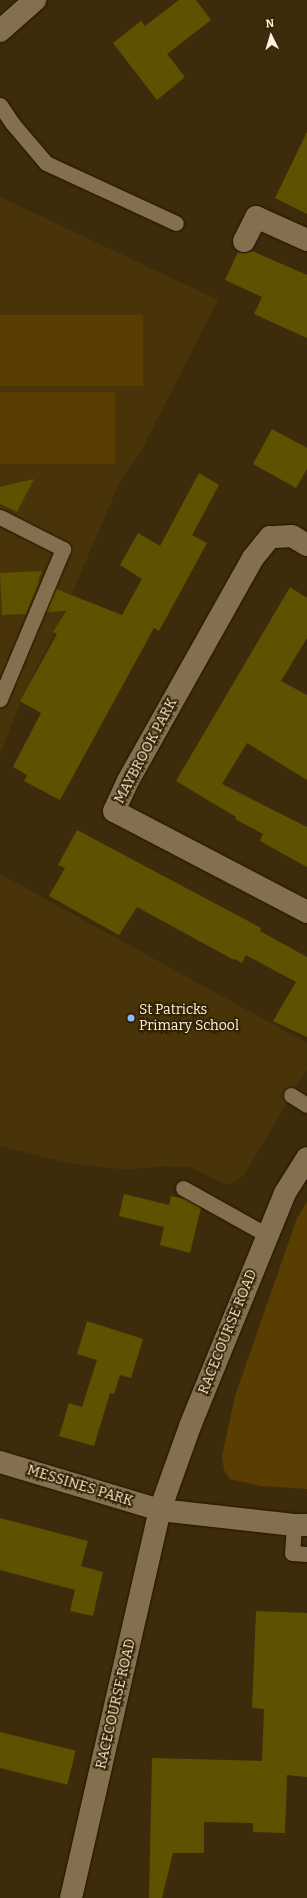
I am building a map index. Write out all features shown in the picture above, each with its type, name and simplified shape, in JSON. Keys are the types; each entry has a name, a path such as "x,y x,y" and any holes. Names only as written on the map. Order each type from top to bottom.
{"street":[{"path":"0,31 35,0"},
{"path":"244,242 256,217 307,240"},
{"name":"MAYBROOK PARK","path":"307,545 292,536 270,537 253,558 128,780 114,811 307,912"},
{"name":"RACECOURSE ROAD","path":"71,1898 160,1510 190,1426 284,1192 307,1158"},
{"name":"MESSINES PARK","path":"0,1462 160,1510"},
{"path":"160,1510 301,1525"}],"lane":[{"path":"0,106 12,123 46,163 176,224"},
{"path":"0,517 63,549 0,699"},
{"path":"291,1095 307,1105"},
{"path":"183,1188 267,1235"},
{"path":"301,1525 292,1553 307,1554"}],"shaded area":[{"path":"0,197 218,300 141,451 121,479 60,621 24,693 0,754"},
{"path":"0,315 143,315 143,386 0,386"},
{"path":"0,392 115,392 115,464 0,464"},
{"name":"St Patricks Primary School","path":"0,874 307,1043 307,1069 244,1175 233,1183 224,1184 190,1167 162,1166 128,1170 69,1163 0,1146"},
{"path":"307,1202 307,1489 261,1486 230,1479 224,1470 222,1456 235,1396 297,1218"}],"building":[{"path":"179,0 196,0 211,20 167,54 185,77 157,100 113,43 141,21 145,26"},
{"path":"307,132 307,214 275,198"},
{"path":"252,251 307,275 307,338 254,314 262,297 225,280 238,252 245,253"},
{"path":"272,429 307,448 307,469 296,488 253,464"},
{"path":"199,473 219,485 192,535 207,543 159,631 154,628 60,800 24,781 27,775 13,767 41,713 20,701 57,634 53,632 66,611 46,612 56,589 122,615 142,579 120,565 138,533 160,546"},
{"path":"34,479 17,512 0,504 0,487"},
{"path":"42,571 26,614 2,615 0,573"},
{"path":"290,587 307,598 307,638 281,681 307,695 307,780 247,743 222,784 307,827 307,867 260,841 263,834 235,819 236,817 176,781"},
{"path":"77,830 261,928 260,931 307,957 307,1037 273,1021 296,982 246,955 242,963 235,959 234,960 137,907 119,935 49,896 65,868 58,865"},
{"path":"124,1194 169,1205 171,1196 185,1199 201,1208 190,1253 160,1245 164,1227 119,1216"},
{"path":"87,1321 143,1339 131,1378 120,1375 114,1394 110,1393 94,1446 59,1436 69,1403 82,1407 97,1360 77,1354"},
{"path":"0,1518 88,1541 81,1566 103,1572 93,1616 70,1611 75,1590 0,1570"},
{"path":"256,1611 307,1613 307,1777 287,1775 285,1833 253,1832 253,1823 204,1822 204,1853 173,1853 162,1898 149,1898 152,1758 262,1761 264,1709 252,1708"},
{"path":"0,1732 76,1751 67,1785 0,1768"}],"place":[{"name":"St Patricks Primary School","path":"131,1018"}]}
